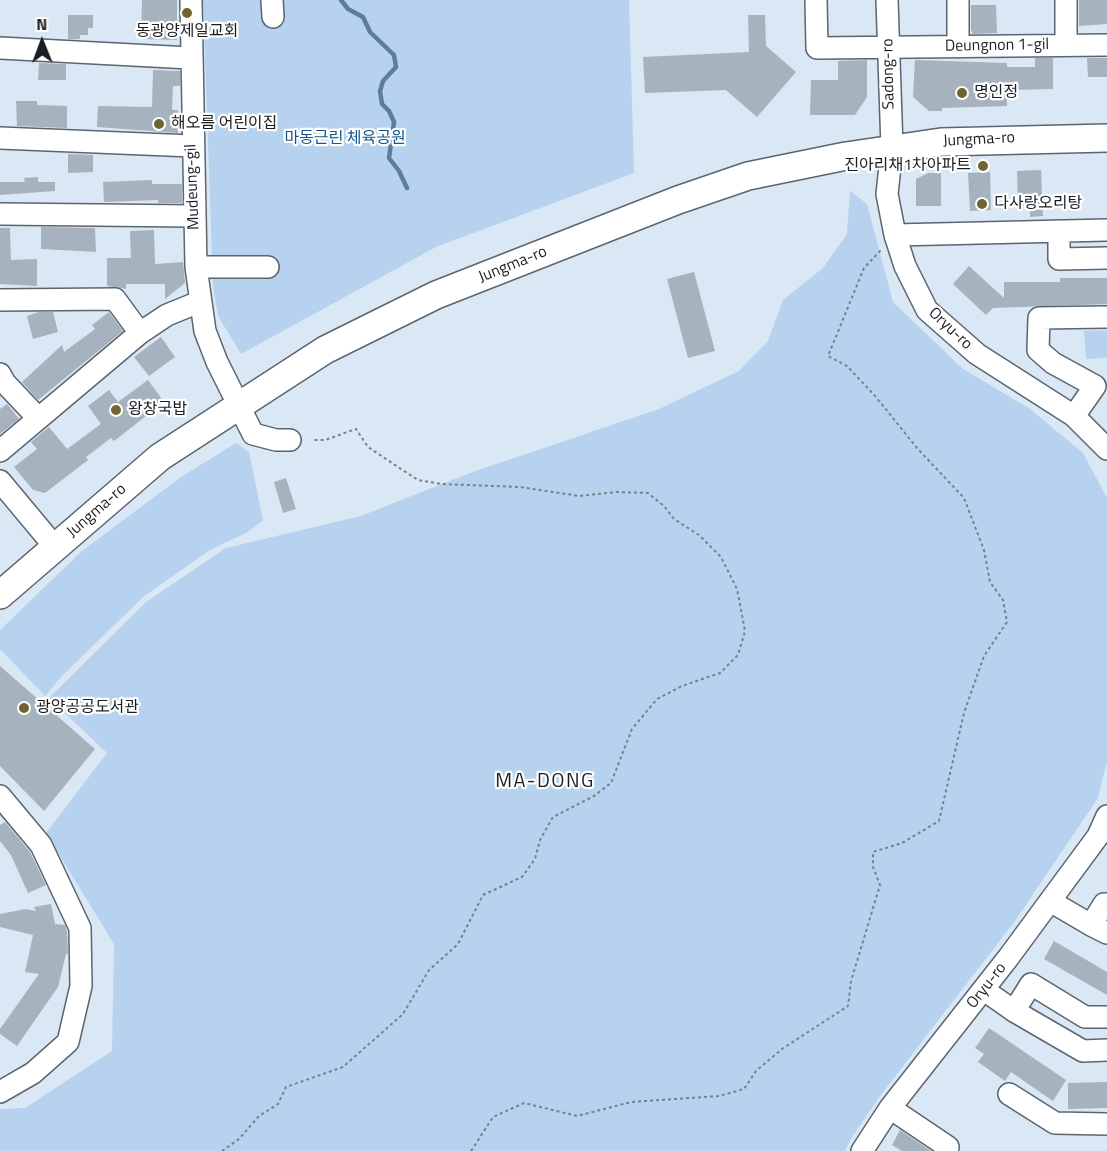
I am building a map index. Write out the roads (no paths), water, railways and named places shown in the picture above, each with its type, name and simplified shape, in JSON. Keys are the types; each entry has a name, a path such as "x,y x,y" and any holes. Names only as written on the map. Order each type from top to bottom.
{"main road":[{"name":"Jungma-ro","path":"0,595 160,457 238,404 325,350 436,295 604,228 748,176 892,148 940,142 1003,138 1107,138"}],"street":[{"name":"Mudeung-gil","path":"190,0 196,267 199,302 205,331 254,434 276,440 290,440"},
{"name":"Deungnon 1-gil","path":"816,0 817,48 1107,45"},
{"name":"Sadong-ro","path":"887,0 892,148"},
{"path":"958,0 958,47"},
{"path":"1066,0 1066,45"},
{"path":"0,48 190,58"},
{"path":"0,138 192,146"},
{"name":"Oryu-ro","path":"892,148 887,194 895,235 905,266 927,310 977,354 1074,416 1107,449"},
{"path":"0,214 194,216"},
{"path":"895,235 1107,230"},
{"path":"1059,231 1059,259 1107,258"},
{"path":"196,267 268,267"},
{"path":"0,300 115,299 140,333"},
{"path":"0,451 140,333 167,315 199,302"},
{"path":"1074,416 1095,386 1053,363 1038,350 1039,318 1107,317"},
{"path":"0,374 5,383 38,418"},
{"path":"0,481 55,547"},
{"path":"0,796 41,845 80,928 81,986 68,1042 33,1072 0,1092"},
{"name":"Oryu-ro","path":"862,1151 890,1108 984,990 1098,836 1107,816"},
{"path":"1050,901 1099,929 1104,904 1107,904"},
{"path":"1014,1011 1031,984 1085,1017 1107,1017"},
{"path":"984,990 1014,1011 1083,1051 1107,1050"},
{"path":"1009,1094 1055,1123 1107,1124"},
{"path":"890,1108 948,1147 945,1151"}],"waterway":[{"path":"341,0 348,9 363,17 370,32 394,55 396,67 383,81 380,91 382,104 389,111 394,122 389,158 399,171 407,188"}],"place":[{"name":"동광양제일교회","path":"187,13"},
{"name":"명인정","path":"962,93"},
{"name":"해오름 어린이집","path":"159,124"},
{"name":"진아리채1차아파트","path":"983,166"},
{"name":"다사랑오리탕","path":"982,204"},
{"name":"왕창국밥","path":"116,410"},
{"name":"광양공공도서관","path":"24,708"}],"district":[{"name":"MA-DONG","path":"545,782"}],"park label":[{"name":"마동근린 체육공원","path":"345,139"}]}
